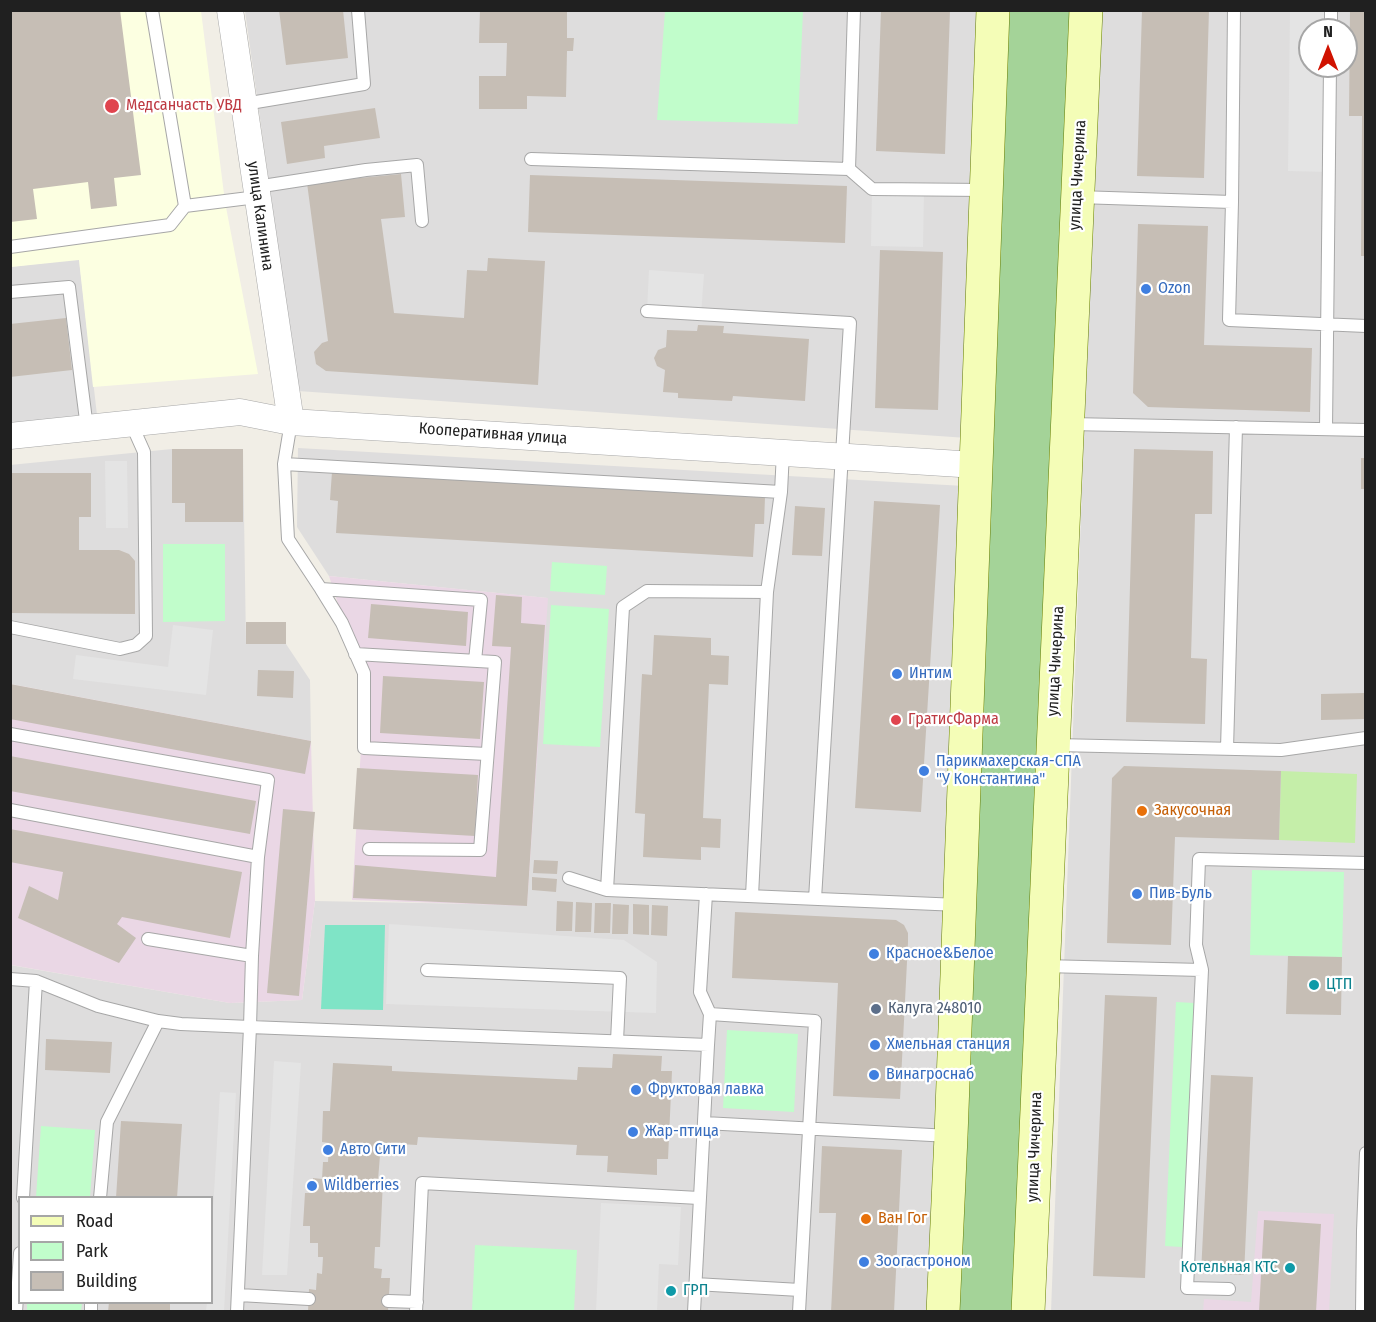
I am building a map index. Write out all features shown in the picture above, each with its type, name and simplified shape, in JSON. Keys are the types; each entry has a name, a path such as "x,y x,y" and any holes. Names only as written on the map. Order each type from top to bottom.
{"street":[{"name":"улица Калинина","path":"230,10 291,422"},
{"path":"943,1311 993,10"},
{"name":"улица Чичерина","path":"1028,1311 1086,10"},
{"name":"Кооперативная улица","path":"10,436 240,412 291,422 976,465"}],"lane":[{"path":"152,10 185,206"},
{"path":"244,104 364,84 358,10"},
{"path":"849,169 854,10"},
{"path":"1233,10 1230,320 1365,326"},
{"path":"1326,429 1330,78"},
{"path":"531,159 849,169 872,189 987,190"},
{"path":"10,247 170,225 185,206 366,170 417,165 422,221"},
{"path":"1077,196 1232,202"},
{"path":"10,292 69,287 87,429"},
{"path":"647,312 850,323 815,899"},
{"path":"291,422 284,464 288,539 342,623 364,673 364,748 487,754"},
{"path":"10,627 120,650 136,645 146,636 144,452 131,423"},
{"path":"1067,423 1365,430"},
{"path":"1227,749 1236,428"},
{"path":"752,897 768,592 781,492 783,452"},
{"path":"284,464 781,492"},
{"path":"321,589 481,600 476,662"},
{"path":"607,890 623,607 646,591 768,592"},
{"path":"355,654 495,663 480,850 369,849"},
{"path":"10,734 268,780 258,857 252,956 237,1311"},
{"path":"1053,745 1281,750 1365,738"},
{"path":"10,810 258,857"},
{"path":"1229,1289 1187,1288 1202,970 1196,945 1198,859 1365,863"},
{"path":"569,878 607,890 960,906"},
{"path":"694,1311 710,1014 700,992 706,894"},
{"path":"148,939 252,956"},
{"path":"1043,966 1202,970"},
{"path":"427,970 620,978 617,1041"},
{"path":"10,980 36,981 98,1006 181,1024 708,1045"},
{"path":"23,1196 36,981"},
{"path":"710,1014 815,1020 799,1311"},
{"path":"100,1196 107,1122 158,1020"},
{"path":"704,1123 951,1136"},
{"path":"1362,1311 1365,1153"},
{"path":"388,1301 417,1307 422,1183 699,1198"},
{"path":"16,1311 18,1282"},
{"path":"695,1284 800,1290"},
{"path":"239,1295 309,1299"}],"shaded area":[{"name":"Медсанчасть УВД","path":"10,11 201,11 225,202 258,374 93,387 79,260 11,267"},
{"path":"245,11 980,11 967,438 298,391"},
{"path":"1100,11 1365,11 1365,1311 1051,1312"},
{"path":"1290,11 1331,11 1331,18 1298,18 1298,78 1330,78 1329,172 1288,171"},
{"path":"872,189 924,189 923,247 871,246"},
{"path":"79,259 97,415 11,424 10,267"},
{"path":"649,270 704,274 701,315 647,311"},
{"path":"298,448 964,486 927,1311 11,1311 10,965 230,1003 302,1000 315,901 527,905 547,598 329,576 297,527"},
{"path":"172,449 243,449 246,644 286,644 310,680 311,741 11,684 10,465"},
{"path":"105,461 127,461 128,528 106,528"},
{"path":"329,576 548,598 527,906 352,900 361,748 362,678"},
{"path":"173,625 213,630 206,695 73,679 76,655 168,667"},
{"path":"10,684 311,741 315,901 302,1000 230,1003 11,965"},
{"path":"389,924 624,940 657,962 656,1013 386,1004"},
{"path":"274,1061 301,1063 287,1275 262,1275"},
{"path":"220,1092 236,1093 224,1311 206,1311 207,1304 213,1304 213,1209"},
{"path":"601,1203 681,1207 678,1265 659,1264 657,1311 596,1311"},
{"name":"Котельная КТС","path":"1258,1211 1334,1214 1329,1311 1203,1312 1204,1299 1251,1302"}],"green space":[{"path":"665,11 803,11 798,124 657,120"},
{"path":"992,11 1085,11 1028,1311 941,1312"},
{"path":"163,544 225,544 225,621 163,622"},
{"path":"552,562 607,566 605,595 550,591"},
{"path":"551,605 609,609 600,747 543,744"},
{"path":"1281,771 1357,774 1355,843 1279,840"},
{"path":"1252,870 1344,872 1342,957 1250,955"},
{"path":"325,925 385,925 383,1010 321,1009"},
{"path":"1176,1002 1194,1003 1182,1247 1165,1246"},
{"path":"727,1030 798,1034 794,1112 723,1108"},
{"path":"41,1126 95,1130 90,1196 36,1196"},
{"path":"475,1245 577,1250 574,1311 472,1311"},
{"path":"27,1304 82,1304 81,1311 27,1311"}],"building":[{"path":"10,10 120,10 141,175 114,178 117,206 91,209 88,182 33,189 37,219 10,222"},
{"path":"279,10 343,10 348,58 286,65"},
{"path":"480,10 567,10 567,38 574,38 573,51 567,51 566,97 527,96 527,109 479,109 479,76 506,76 507,43 479,43"},
{"path":"881,10 950,10 945,154 876,151"},
{"path":"1142,10 1209,10 1204,178 1137,176"},
{"path":"1350,10 1366,10 1366,256 1361,256 1362,116 1349,116 1349,78 1358,78 1358,18 1350,18"},
{"path":"375,108 380,138 324,146 325,158 287,164 281,122"},
{"path":"401,174 405,217 381,219 394,313 464,318 467,270 487,271 488,258 545,261 538,385 326,371 316,364 314,352 322,343 328,341 307,183"},
{"path":"530,175 847,186 845,243 528,232"},
{"path":"1138,224 1208,226 1204,345 1312,348 1310,412 1148,407 1133,393"},
{"path":"880,250 943,252 938,410 875,408"},
{"path":"66,318 72,370 10,377 10,324"},
{"path":"698,325 724,326 723,333 809,339 805,401 733,396 732,401 678,398 678,393 663,392 665,370 657,366 654,358 658,350 666,347 667,330 697,331"},
{"path":"172,449 243,449 243,522 185,522 185,503 172,503"},
{"path":"1134,449 1213,451 1212,514 1195,514 1191,658 1207,659 1205,724 1126,722"},
{"path":"1361,458 1366,458 1366,489 1361,489"},
{"path":"332,472 765,497 764,524 755,524 753,557 336,533 338,501 330,500"},
{"path":"10,473 91,473 91,517 79,517 79,550 119,550 129,554 135,561 135,614 10,613"},
{"path":"874,501 940,505 921,812 855,808"},
{"path":"795,506 825,508 822,556 792,555"},
{"path":"496,595 522,597 521,623 545,625 527,906 353,898 355,865 496,877 511,647 492,646"},
{"path":"371,604 468,612 466,646 368,638"},
{"path":"246,622 286,622 286,644 246,644"},
{"path":"654,635 711,638 711,655 729,656 728,685 709,684 703,818 721,819 720,848 701,847 701,860 643,857 645,814 635,813 642,674 652,675"},
{"path":"258,670 294,671 293,698 257,696"},
{"path":"383,676 484,682 480,739 380,733"},
{"path":"10,684 311,741 305,774 10,719"},
{"path":"1364,693 1365,719 1321,720 1321,694"},
{"path":"10,756 256,801 250,834 10,791"},
{"path":"1124,766 1281,771 1279,840 1175,837 1171,945 1107,943 1112,778"},
{"path":"357,768 478,775 475,836 353,829"},
{"path":"283,809 315,812 299,996 267,993"},
{"path":"10,829 242,872 230,938 122,917 117,924 136,938 119,963 18,918 29,886 58,900 63,872 10,862"},
{"path":"534,860 558,861 557,874 533,873"},
{"path":"532,877 557,879 556,892 532,890"},
{"path":"557,901 573,902 572,931 556,931"},
{"path":"576,902 592,903 591,932 575,932"},
{"path":"595,903 611,903 610,933 594,933"},
{"path":"613,904 629,905 628,934 612,934"},
{"path":"633,904 649,905 649,935 633,934"},
{"path":"652,905 668,906 667,936 651,935"},
{"path":"735,912 896,920 904,925 908,933 908,942 900,1099 833,1096 838,983 732,978"},
{"name":"ЦТП","path":"1288,956 1342,957 1341,1015 1286,1014"},
{"path":"1105,995 1157,997 1145,1278 1093,1276"},
{"path":"46,1039 112,1042 110,1073 45,1070"},
{"path":"613,1054 662,1056 661,1071 672,1071 668,1159 657,1159 657,1175 607,1172 608,1156 576,1155 577,1145 418,1137 417,1145 381,1143 378,1180 383,1180 380,1247 375,1247 374,1268 382,1269 381,1278 390,1278 388,1312 308,1312 309,1289 316,1290 317,1273 322,1274 323,1257 318,1257 318,1243 310,1243 310,1226 303,1226 305,1193 312,1193 313,1178 322,1179 323,1162 328,1162 329,1143 322,1142 323,1111 330,1111 333,1063 392,1066 392,1071 577,1080 578,1067 612,1068"},
{"path":"1211,1075 1253,1077 1244,1275 1201,1273"},
{"path":"121,1121 182,1124 177,1196 116,1196"},
{"path":"822,1146 902,1150 894,1312 831,1312 836,1213 819,1213"},
{"name":"Котельная КТС","path":"1264,1220 1321,1224 1316,1312 1259,1312"},
{"name":"ГРП","path":"668,1284 673,1285 673,1297 668,1297"},
{"path":"109,1304 170,1304 170,1312 108,1312"}],"place":[{"name":"Медсанчасть УВД","path":"112,106"},
{"name":"Ozon","path":"1146,289"},
{"name":"Интим","path":"897,674"},
{"name":"ГратисФарма","path":"896,720"},
{"name":"Парикмахерская-СПА \"У Константина\"","path":"924,771"},
{"name":"Закусочная","path":"1142,811"},
{"name":"Пив-Буль","path":"1137,894"},
{"name":"Красное&Белое","path":"874,954"},
{"name":"ЦТП","path":"1314,985"},
{"name":"Калуга 248010","path":"876,1009"},
{"name":"Хмельная станция","path":"875,1045"},
{"name":"Винагроснаб","path":"874,1075"},
{"name":"Фруктовая лавка","path":"636,1090"},
{"name":"Жар-птица","path":"633,1132"},
{"name":"Авто Сити","path":"328,1150"},
{"name":"Wildberries","path":"312,1186"},
{"name":"Ван Гог","path":"866,1219"},
{"name":"Зоогастроном","path":"864,1262"},
{"name":"Котельная КТС","path":"1290,1268"},
{"name":"ГРП","path":"671,1291"}]}
